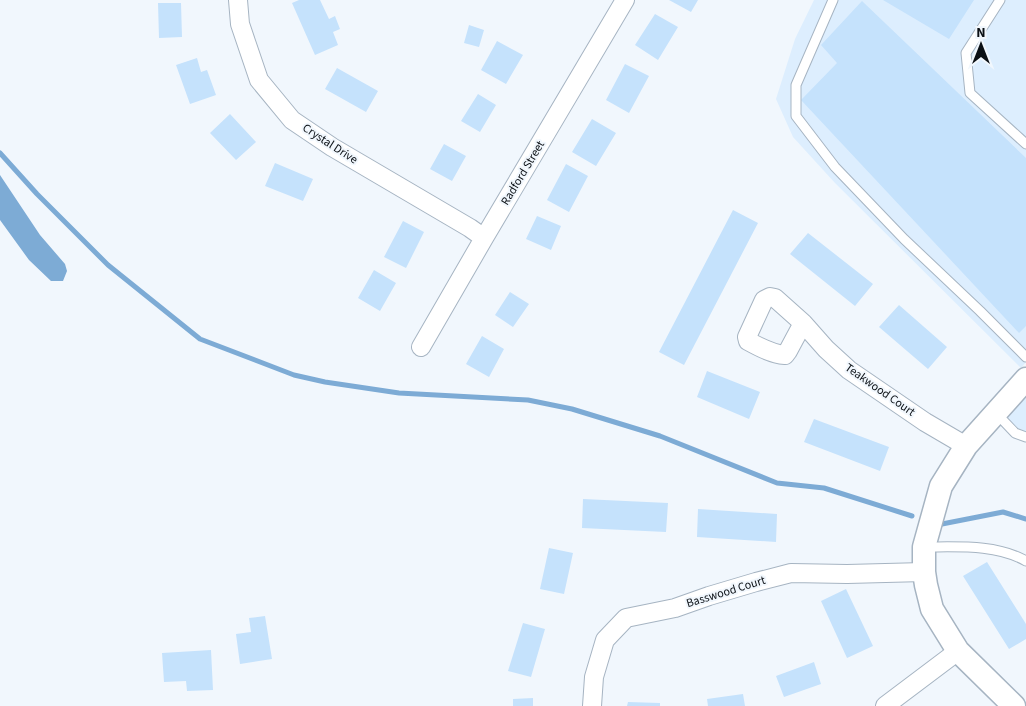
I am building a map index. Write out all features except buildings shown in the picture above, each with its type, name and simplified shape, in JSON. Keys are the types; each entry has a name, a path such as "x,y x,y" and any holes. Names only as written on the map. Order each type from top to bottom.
{"street":[{"name":"Crystal Drive","path":"238,0 240,24 258,80 292,120 332,148 484,238"},
{"name":"Radford Street","path":"421,348 625,0"},
{"name":"Teakwood Court","path":"803,324 849,370 925,422 966,446"},
{"path":"1014,706 958,651 932,609 926,585 924,561 941,486 966,446 1026,379"},
{"name":"Basswood Court","path":"592,706 594,677 605,640 626,618 675,608 746,585 791,573 847,574 924,561"},
{"path":"885,706 958,651"}],"lane":[{"path":"833,0 796,85 796,116 835,167 904,239 1024,352"},
{"path":"1000,0 966,53 970,92 1026,144"},
{"path":"996,412 1015,433 1026,437"},
{"path":"924,561 982,548 1017,556 1026,561"}],"shaded area":[{"path":"814,0 1026,0 1026,362 1021,368 835,183 793,137 776,99 795,39"},
{"path":"1026,379 1026,441 996,412"}],"water":[{"path":"0,175 40,235 65,264 67,271 63,281 51,281 29,260 0,220"}],"waterway":[{"path":"0,153 37,194 108,265 200,339 294,375 325,382 399,393 528,400 572,409 660,436 777,483 824,488 912,516"},
{"path":"942,524 1003,512 1026,519"}]}
